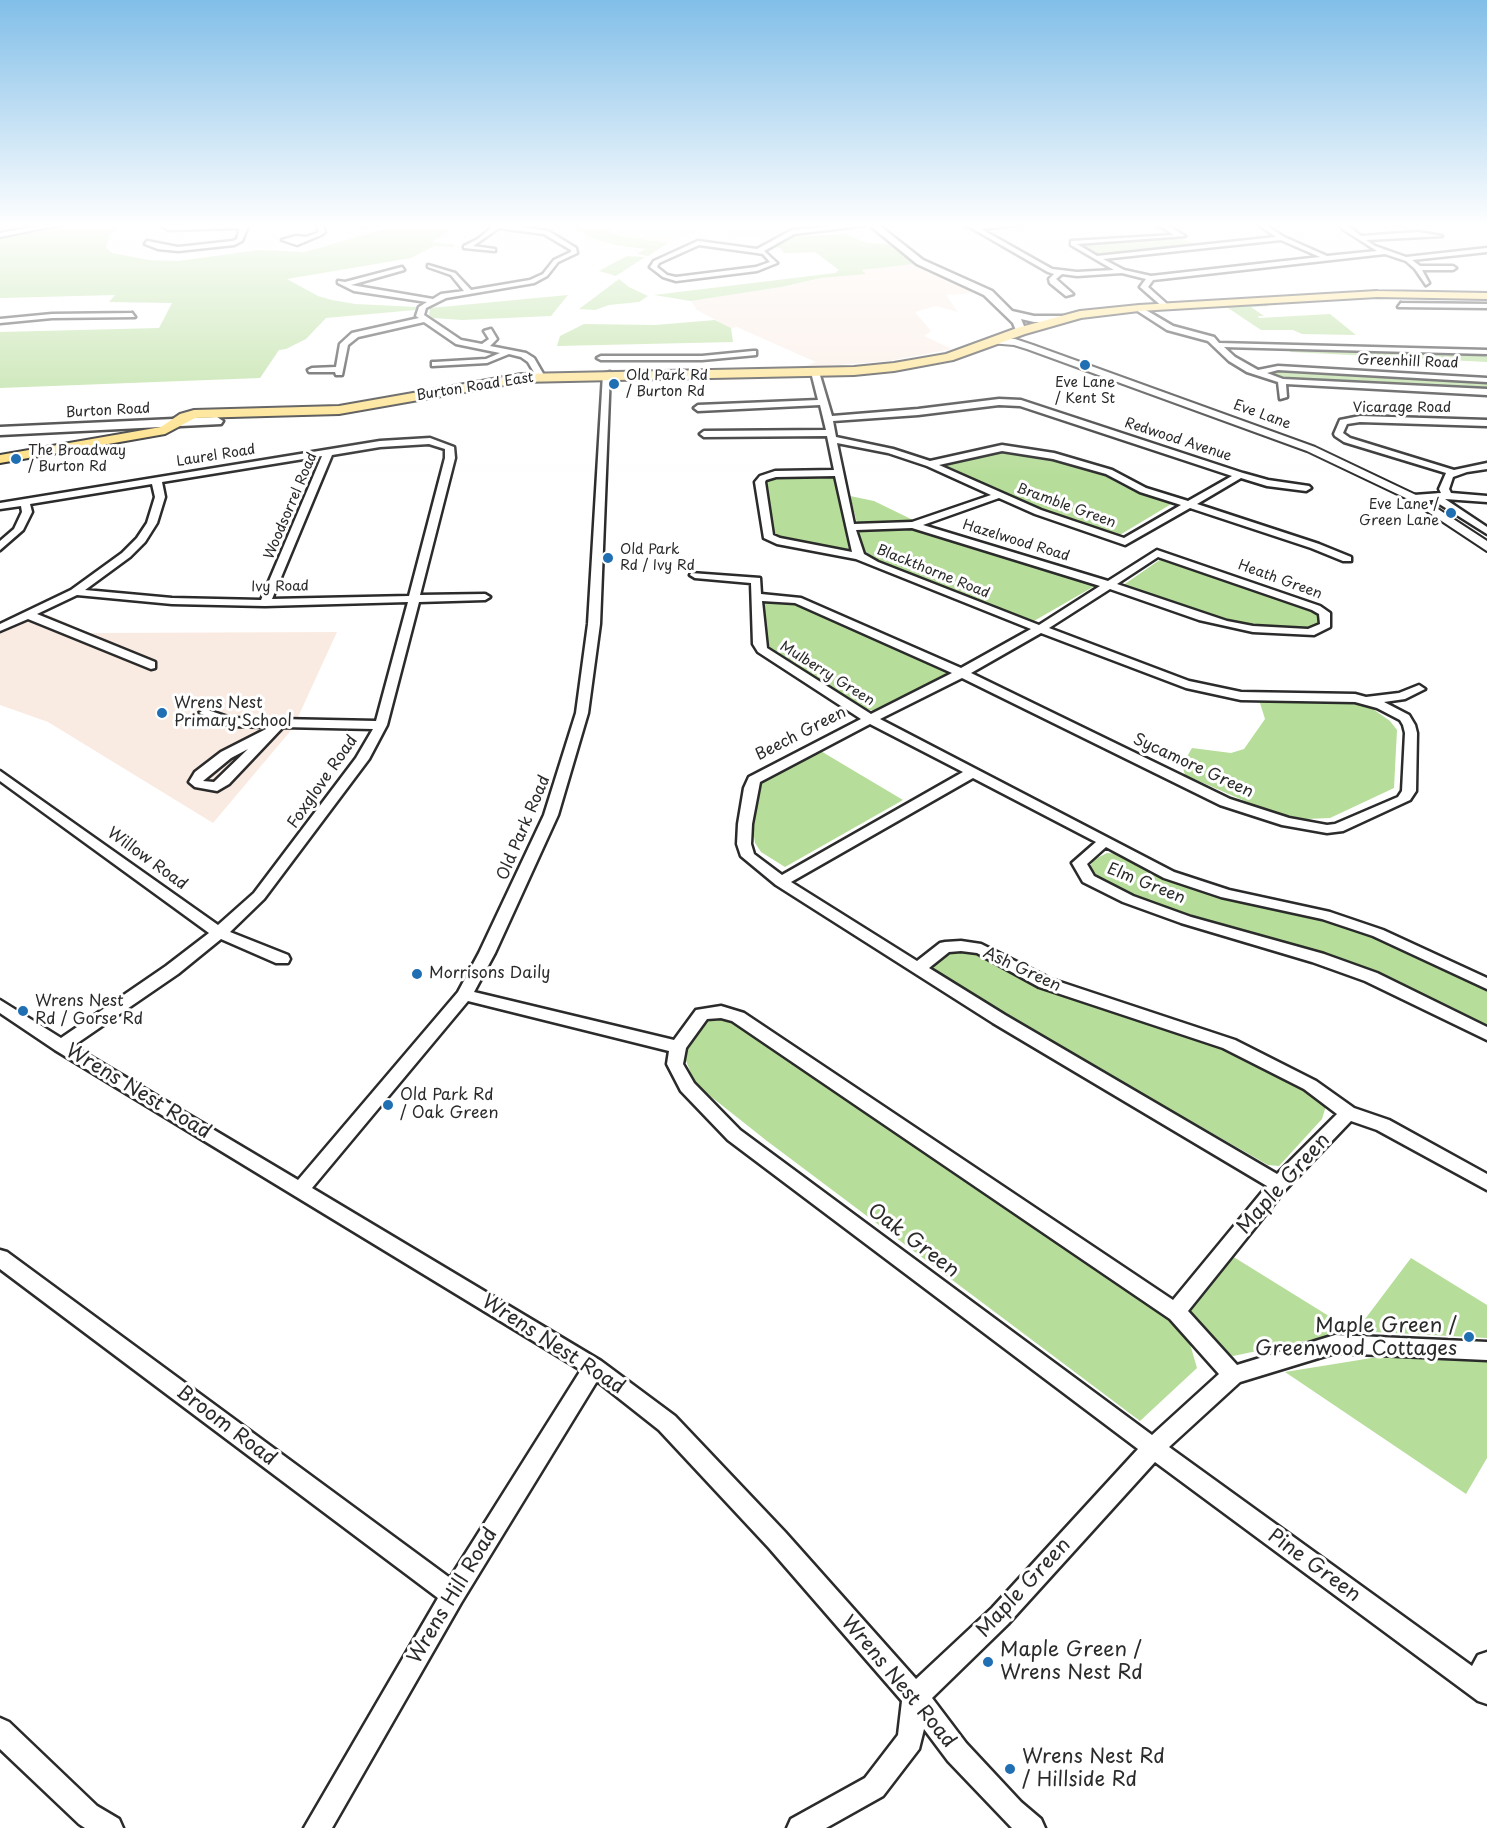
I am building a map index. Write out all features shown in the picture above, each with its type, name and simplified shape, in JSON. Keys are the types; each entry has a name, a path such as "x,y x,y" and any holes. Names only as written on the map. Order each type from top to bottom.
{"main road":[{"path":"1005,308 1018,322 1021,331"},
{"path":"541,377 879,369 949,357 1062,319 1136,308"},
{"path":"1009,312 1034,319 1062,319"},
{"name":"Burton Road East","path":"206,416 356,410 541,377"},
{"path":"0,459 203,429 206,416 177,423 165,430 152,433 51,451"},
{"name":"Burton Road","path":"0,425 206,416"},
{"name":"Burton Road","path":"0,432 177,423 206,416"},
{"path":"83,420 83,425 144,424"}],"street":[{"path":"422,320 419,313 424,308"},
{"path":"1138,308 1170,328 1210,339 1218,345 1487,352"},
{"path":"0,321 52,316 101,318 132,315"},
{"path":"312,370 340,371 344,344 355,335 422,320 440,328 453,340 510,351 531,360 541,377"},
{"path":"1021,331 1030,347"},
{"path":"484,347 493,339 493,333"},
{"name":"Eve Lane","path":"993,341 1015,342 1030,347 1301,445 1362,471 1414,498 1487,547"},
{"name":"Greenhill Road","path":"1218,345 1238,363 1257,373 1282,381 1485,394"},
{"path":"435,364 454,369 487,361 510,351"},
{"path":"591,363 597,356 702,358 752,352"},
{"path":"702,358 704,372"},
{"name":"Greenhill Road","path":"1257,373 1278,368 1487,380"},
{"name":"Blackthorne Road","path":"815,372 832,436 850,527 860,556 874,564 1040,629"},
{"name":"Old Park Road","path":"300,1190 464,995 487,952 551,814 582,713 594,624 608,374"},
{"path":"1282,381 1283,397"},
{"path":"698,408 823,402"},
{"name":"Redwood Avenue","path":"828,419 918,412 999,402 1021,403 1240,475 1267,483 1306,488"},
{"name":"Vicarage Road","path":"1452,472 1347,440 1338,434 1343,422 1360,419 1487,423"},
{"name":"Bramble Green","path":"704,434 832,436 890,451 930,464 1038,512 1141,548 1188,505 1240,475"},
{"name":"Laurel Road","path":"0,506 329,451 380,444 437,442"},
{"name":"Foxglove Road","path":"61,1046 172,969 219,933 259,896 341,790 381,725 450,458 449,447 437,442"},
{"path":"930,464 988,449 1022,449 1109,472 1143,490 1315,546 1347,559"},
{"name":"Woodsorrel Road","path":"265,603 329,451"},
{"path":"1447,496 1444,489 1452,472 1487,466"},
{"path":"840,473 775,474 763,478 760,482 768,536 777,541 860,556"},
{"path":"0,628 75,592 104,573 141,540 152,523 160,497 156,479"},
{"path":"850,527 913,525 999,495"},
{"path":"1414,498 1447,496 1487,499"},
{"path":"1435,497 1487,531"},
{"path":"0,547 18,530 27,512 25,502"},
{"name":"Hazelwood Road","path":"913,525 1109,585"},
{"path":"695,575 756,580 756,597 797,600 962,673 1040,629 1109,585 1141,548"},
{"name":"Heath Green","path":"1109,585 1203,618 1253,629 1310,633 1326,625 1324,613 1316,608 1141,548"},
{"name":"Ivy Road","path":"75,592 172,601 265,603 485,597"},
{"name":"Mulberry Green","path":"756,597 759,644 762,650 870,719 962,673"},
{"path":"29,615 151,665"},
{"path":"1040,629 1186,684 1215,692 1241,696 1344,698 1367,701 1401,696 1419,689"},
{"name":"Sycamore Green","path":"962,673 1225,802 1287,822 1327,829 1338,828 1403,800 1409,791 1411,733 1405,718 1401,696"},
{"path":"1367,701 1405,718"},
{"path":"205,713 230,722 275,728 381,725"},
{"name":"Beech Green","path":"918,968 781,882 748,856 744,844 745,824 754,780 870,719 1105,841"},
{"path":"275,728 217,787 196,782 200,775 226,755 275,728"},
{"path":"781,882 971,773"},
{"name":"Willow Road","path":"0,775 219,933 282,959"},
{"name":"Elm Green","path":"1487,984 1378,933 1326,915 1226,894 1169,875 1105,841 1079,863 1088,879 1128,899 1186,920 1318,958 1371,977 1487,1034"},
{"name":"Ash Green","path":"918,968 945,948 961,946 981,949 1045,983 1229,1044 1310,1086 1348,1113"},
{"path":"918,968 999,1019 1279,1184"},
{"path":"464,995 678,1047 702,1014 721,1012 738,1017 1177,1313 1233,1375"},
{"name":"Wrens Nest Road","path":"0,1005 61,1046 594,1367 667,1423 722,1479 915,1697 957,1752 1012,1811 1032,1828"},
{"name":"Oak Green","path":"678,1047 675,1064 687,1087 734,1135 1153,1448"},
{"path":"1348,1113 1383,1125 1487,1183"},
{"name":"Maple Green","path":"1177,1313 1182,1302 1279,1184 1348,1113"},
{"name":"Broom Road","path":"0,1258 453,1594"},
{"name":"Maple Green","path":"915,1697 1000,1616 1153,1448 1233,1375 1335,1344 1487,1351"},
{"name":"Wrens Hill Road","path":"317,1828 453,1594 594,1367"},
{"name":"Pine Green","path":"1153,1448 1483,1680"},
{"path":"800,1828 874,1787 910,1740 915,1697"},
{"path":"0,1731 88,1815 110,1828"}],"shaded area":[{"path":"696,308 928,308 915,312 931,331 924,336 952,349 888,361 799,368 816,362 737,327 731,328"},
{"name":"Wrens Nest Primary School","path":"46,614 90,633 337,632 293,728 213,823 48,722 0,705 0,633"}],"green space":[{"path":"169,308 417,308 326,318 306,339 279,350 260,378 0,388 0,332 159,328"},
{"path":"430,308 557,308 551,316 462,320 433,318 429,315"},
{"path":"580,308 600,308 595,310"},
{"path":"1228,308 1253,308 1264,316 1258,316 1259,318 1330,314 1356,335 1302,334 1293,330 1261,330"},
{"path":"715,320 731,328 733,342 557,346 560,336 584,324 655,325"},
{"path":"1285,347 1474,353 1487,357 1487,362 1291,352"},
{"path":"1287,370 1409,379 1478,381 1487,382 1487,391 1287,380 1271,374"},
{"path":"1007,450 1032,454 1098,472 1125,487 1173,503 1118,536 1039,509 944,465"},
{"path":"827,475 835,479 849,550 834,550 788,541 774,533 766,481 776,476"},
{"path":"850,496 874,501 915,521 857,523"},
{"path":"912,527 1098,584 1034,621 882,562 861,549 857,528"},
{"path":"1161,559 1171,560 1313,610 1319,616 1321,623 1311,630 1292,630 1233,623 1205,616 1122,586"},
{"path":"788,600 945,670 946,676 875,711 861,708 766,645 764,601"},
{"path":"1259,700 1344,702 1370,707 1390,721 1397,730 1394,788 1330,818 1306,819 1270,812 1185,775 1182,765 1192,748 1231,753 1244,749 1265,719"},
{"path":"819,750 903,800 785,867 761,852 755,843 752,824 758,781"},
{"path":"1107,853 1119,854 1168,880 1227,897 1311,915 1372,935 1487,990 1487,1028 1356,964 1288,942 1160,908 1115,889 1093,877 1089,869 1093,860"},
{"path":"946,953 974,953 1047,991 1224,1050 1299,1085 1326,1106 1322,1119 1279,1166 1268,1165 1094,1066 928,966"},
{"path":"714,1018 730,1020 1157,1307 1190,1344 1197,1368 1140,1421 767,1141 695,1084 683,1053 700,1025"},
{"path":"1232,1256 1353,1331 1233,1356 1206,1337 1185,1308"},
{"path":"1411,1258 1487,1305 1487,1338 1356,1331"},
{"path":"1384,1356 1487,1362 1487,1458 1466,1494 1285,1372"}],"place":[{"name":"Eve Lane / Kent St","path":"1085,365"},
{"name":"Old Park Rd / Burton Rd","path":"614,384"},
{"name":"The Broadway / Burton Rd","path":"16,459"},
{"name":"Eve Lane / Green Lane","path":"1451,513"},
{"name":"Old Park Rd / Ivy Rd","path":"608,558"},
{"name":"Wrens Nest Primary School","path":"162,713"},
{"name":"Morrisons Daily","path":"417,974"},
{"name":"Wrens Nest Rd / Gorse Rd","path":"23,1011"},
{"name":"Old Park Rd / Oak Green","path":"388,1105"},
{"name":"Maple Green / Greenwood Cottages","path":"1469,1337"},
{"name":"Maple Green / Wrens Nest Rd","path":"988,1662"},
{"name":"Wrens Nest Rd / Hillside Rd","path":"1010,1769"}]}
